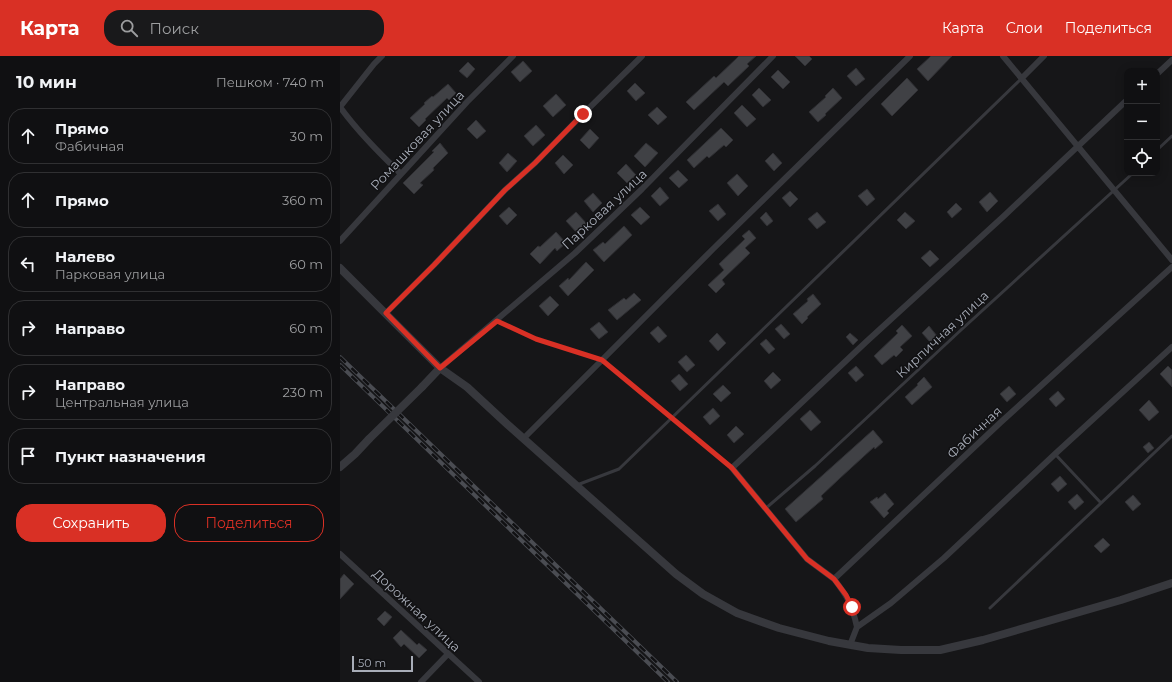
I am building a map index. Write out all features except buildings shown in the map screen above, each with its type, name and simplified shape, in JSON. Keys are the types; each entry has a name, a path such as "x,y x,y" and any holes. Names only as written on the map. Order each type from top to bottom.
{"street":[{"path":"382,56 340,107 353,125 401,174"},
{"name":"Ромашковая улица","path":"341,237 467,102 513,56"},
{"path":"386,313 505,190 535,163 642,56"},
{"name":"Парковая улица","path":"440,368 575,253 642,189 773,56"},
{"path":"523,439 713,248 910,56"},
{"path":"1004,56 1077,147 1172,260"},
{"path":"1022,78 1044,56"},
{"path":"1160,71 1172,60"},
{"path":"857,627 852,607 846,595 834,579 807,559 732,468 1124,103"},
{"name":"Фабичная","path":"834,579 1001,422 1172,267"},
{"path":"340,268 440,368 467,387 575,486 676,574 703,594 737,613 779,628 850,645 900,650 940,650 983,640 1121,600 1172,583"},
{"path":"850,645 857,627 891,603 944,558 1172,347"},
{"path":"340,467 355,454 440,368"},
{"name":"Дорожная улица","path":"340,554 479,682"},
{"path":"421,682 448,654"}],"lane":[{"path":"575,486 620,469 1022,78"},
{"path":"1160,147 1172,136"},
{"name":"Кирпичная улица","path":"765,509 814,466 1130,176"},
{"path":"497,321 536,339 602,360 732,468"},
{"path":"990,608 1172,436"},
{"path":"1055,454 1101,502"}],"railway":[{"path":"340,357 677,682"},
{"path":"340,365 668,682"}],"route":[{"path":"583,114 535,163 505,190 386,313 440,368 497,321 536,339 602,360 732,468 807,559 834,579 846,595 852,607"}]}
